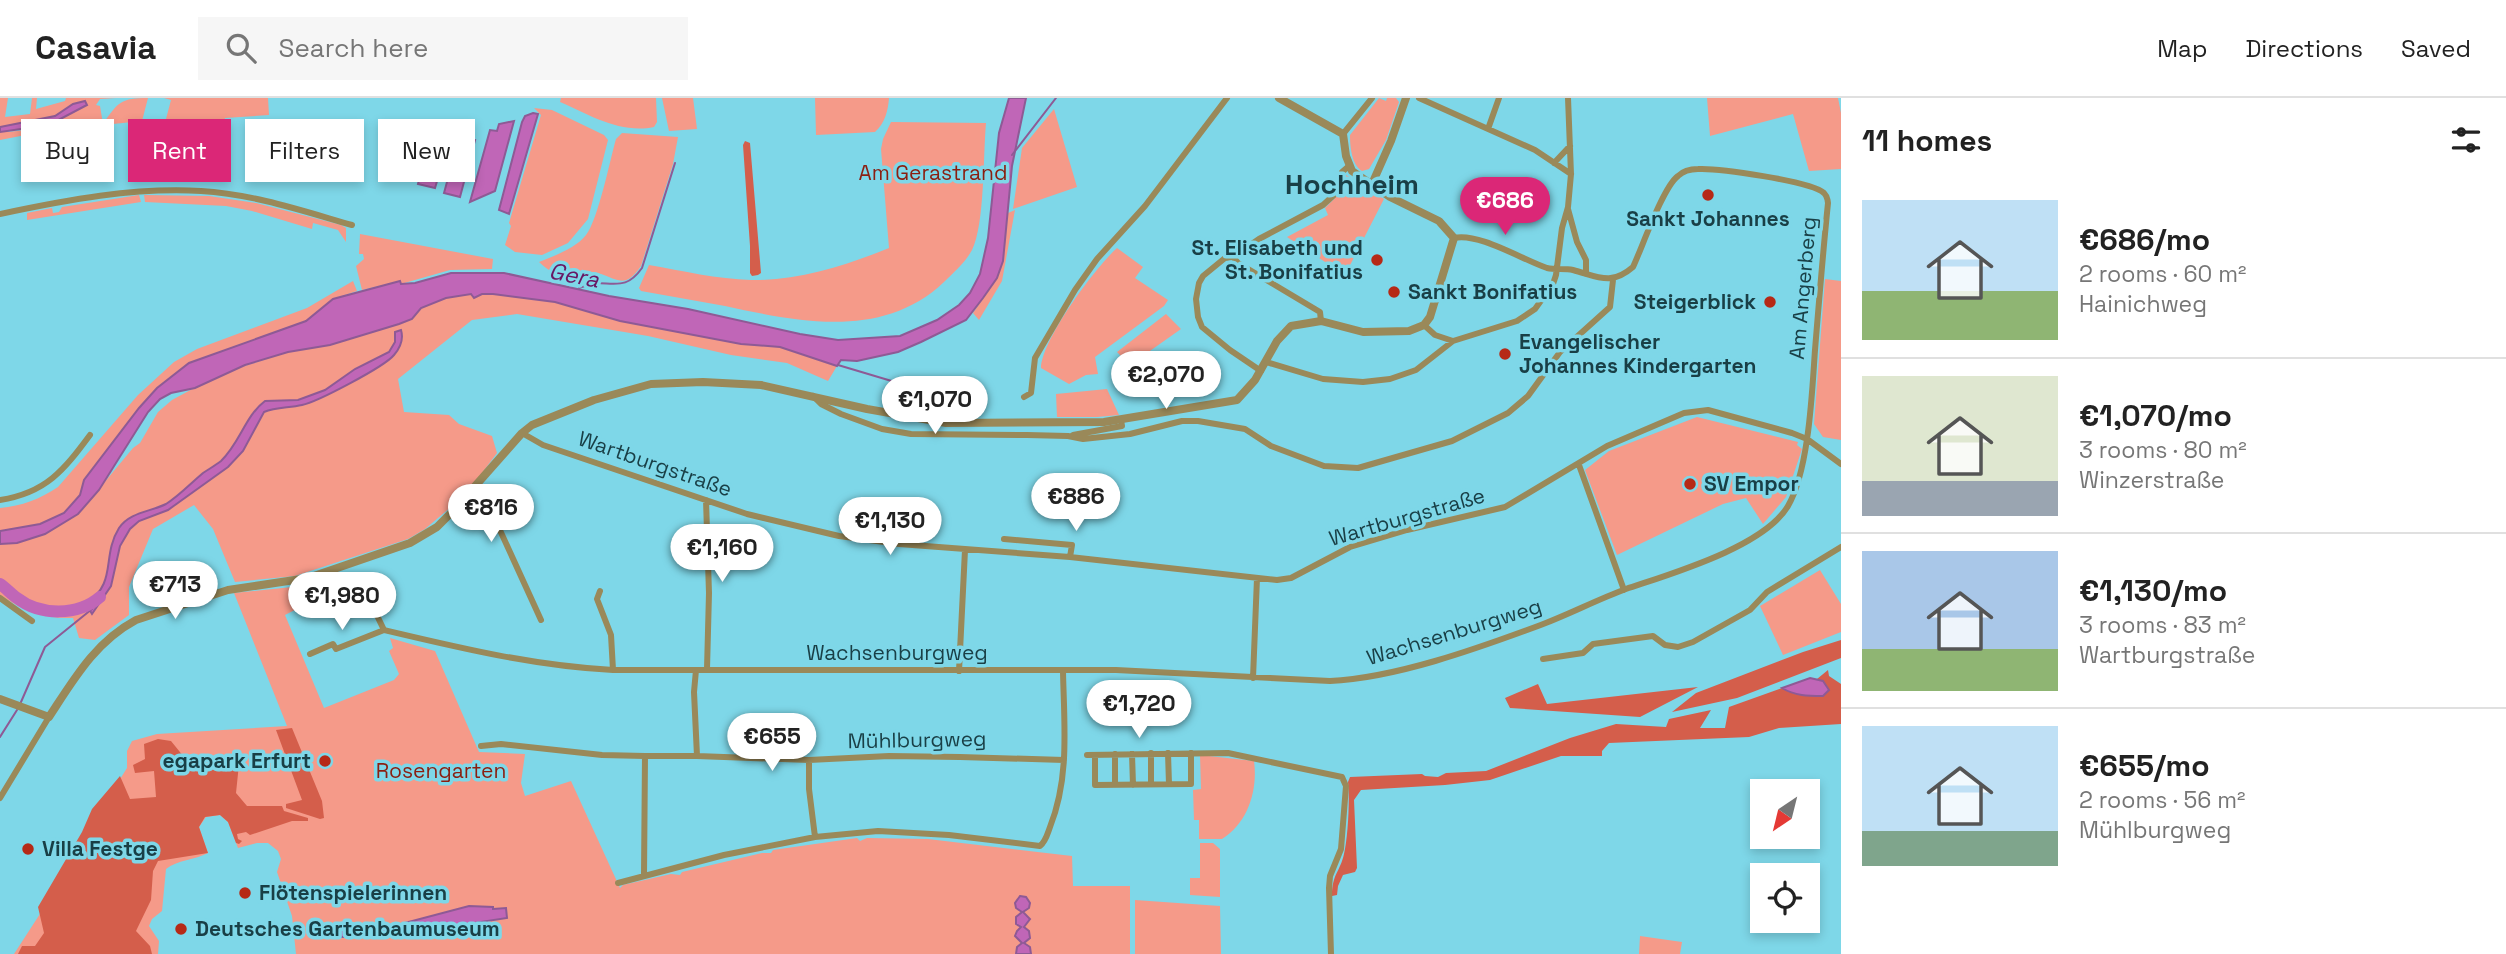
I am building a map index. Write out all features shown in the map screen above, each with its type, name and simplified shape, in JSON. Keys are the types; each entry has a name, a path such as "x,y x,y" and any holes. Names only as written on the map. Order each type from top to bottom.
{"street":[{"path":"1024,397 1031,393 1035,359 1075,289 1227,98"},
{"path":"1279,98 1343,134"},
{"path":"1372,98 1343,134 1349,166 1356,174 1401,202 1439,221 1454,238"},
{"path":"1372,184 1406,98"},
{"path":"1419,98 1535,150 1571,174"},
{"path":"1488,129 1499,98"},
{"path":"1266,362 1323,379 1363,382 1390,379 1416,370 1453,341 1494,329 1527,315 1553,284 1557,270 1571,174 1568,98"},
{"path":"1554,163 1570,146"},
{"path":"1261,371 1202,327 1196,299 1203,276 1225,258 1233,257 1259,239 1323,205 1334,195 1342,172 1349,166"},
{"name":"Am Angerberg","path":"1613,280 1633,267 1671,183 1682,173 1700,169 1736,173 1789,181 1822,191 1827,196 1828,203 1807,439"},
{"path":"0,214 132,191 202,191 253,198 352,225"},
{"path":"1568,207 1577,242 1586,260 1586,274"},
{"path":"812,396 841,414 896,432 1068,436 1083,439 1130,434 1182,421 1198,421 1233,426 1254,434 1272,446 1324,466 1342,468 1375,465 1452,441 1508,413 1528,396 1560,352 1611,307 1613,280 1569,269 1549,269 1475,240 1459,236 1454,238"},
{"path":"0,797 96,648 122,627 228,590 298,580 326,573 395,549 423,536 437,527 477,486 522,433 547,418 594,400 651,384 742,384 946,423 1121,420 1237,400 1247,391 1277,341 1291,326 1321,321 1363,332 1409,331 1424,325 1430,317 1454,238"},
{"path":"1233,257 1238,263 1320,312 1321,321"},
{"path":"1424,325 1437,336 1453,341"},
{"path":"1436,352 1437,336"},
{"name":"Wartburgstraße","path":"522,433 543,445 747,514 839,536 882,543 1070,556 1277,580 1291,578 1350,547 1505,507 1607,446 1684,412 1697,410 1727,415 1807,439 1841,464"},
{"path":"1068,436 1122,426 1121,420"},
{"path":"0,500 28,494 49,483 70,462 90,435"},
{"name":"Wachsenburgweg","path":"384,631 512,658 560,666 612,670 1116,670 1330,681 1378,676 1539,626 1725,552 1769,526 1782,514 1791,499 1807,439"},
{"path":"1579,465 1625,590"},
{"path":"477,486 541,620"},
{"path":"706,500 709,570 707,669"},
{"name":"Wartburgstraße","path":"1004,539 1072,545 1070,556"},
{"path":"1543,659 1583,653 1592,644 1653,636 1665,645 1678,647 1693,642 1750,610 1767,592 1841,547"},
{"path":"959,671 965,550"},
{"path":"310,654 333,644 336,649 384,631 358,576 334,577 326,573"},
{"path":"1253,678 1257,578"},
{"path":"600,592 597,599 611,635 612,670"},
{"path":"0,598 32,621"},
{"path":"696,670 694,692 697,756"},
{"path":"618,883 724,855 816,838 878,831 901,831 1040,846 1045,841 1061,797 1064,760 1063,671"},
{"path":"0,699 49,718"},
{"name":"Mühlburgweg","path":"481,746 501,744 603,755 809,760 889,756 1064,760"},
{"path":"1191,753 1191,784 1095,785 1091,755 1151,753 1228,752 1336,774 1345,781 1341,849 1330,876 1329,888 1331,954"},
{"path":"1151,753 1151,785"},
{"path":"1168,753 1169,784"},
{"path":"1115,754 1115,785"},
{"path":"1132,754 1133,785"},
{"path":"644,875 645,756"},
{"path":"809,760 809,789 816,838"}],"green space":[{"path":"0,98 8,98 5,117 30,114 32,98 37,98 36,109 65,101 66,98 116,98 100,99 96,105 100,106 102,119 58,119 80,107 73,104 55,116 21,119 21,123 0,128"},
{"path":"148,98 143,119 128,119 128,122 114,124 114,119 107,119 126,100"},
{"path":"164,98 268,98 269,115 225,119 166,119 171,100"},
{"path":"561,98 656,98 657,122 654,127 617,126 560,102"},
{"path":"662,98 693,98 697,129 669,131"},
{"path":"815,98 889,98 885,116 875,132 816,135"},
{"path":"1379,98 1386,101 1387,98 1396,98 1399,102 1386,140 1369,169 1362,171 1351,151 1350,135"},
{"path":"1707,98 1838,98 1841,113 1841,169 1809,171 1793,114 1710,136"},
{"path":"534,108 552,110 604,135 608,140 588,219 568,243 542,255 515,252 505,245 541,115"},
{"name":"Am Gerastrand","path":"1054,109 1077,187 1013,209 1022,148"},
{"name":"Am Gerastrand","path":"891,122 986,123 981,207 972,250 944,282 920,300 894,312 839,322 782,317 641,291 639,288 649,265 726,278 768,280 822,271 889,248 881,149"},
{"path":"20,131 21,136 0,140 0,132"},
{"path":"622,133 678,137 673,164 641,266 624,281 592,272 565,276 551,271 539,262 571,248 586,235 599,204 616,139"},
{"path":"1346,175 1384,199 1345,275 1287,237 1328,215 1325,208 1337,196"},
{"path":"139,195 141,202 27,220 27,213 52,208 53,213 59,212 62,207"},
{"path":"144,195 209,196 256,203 341,225 346,228 346,242 338,230 313,223 312,229 226,206 145,202"},
{"path":"1015,210 1002,281 979,320 973,313 997,278 1003,261 1008,213"},
{"path":"360,234 493,259 492,269 450,270 401,284 400,281 362,290 356,266 364,259 363,254 359,254"},
{"path":"1117,248 1143,267 1135,278 1168,300 1164,306 1095,357 1098,374 1086,375 1069,384 1041,368 1044,355 1071,305"},
{"path":"1825,279 1841,281 1841,440 1823,437 1814,424"},
{"path":"353,281 357,291 333,299 306,321 189,363 157,388 139,408 84,480 80,495 64,513 40,524 0,531 0,508 30,501 58,487 138,395 174,362 197,349 307,308"},
{"path":"472,294 474,298 482,294 493,294 555,302 620,321 741,344 780,347 837,366 828,381 787,363 731,355 648,336 517,314 472,320 398,379 404,412 449,415 459,424 492,436 497,453 476,481 451,507 425,529 408,539 295,576 235,582 213,529 194,505 153,529 129,587 129,615 95,640 79,638 73,618 34,613 0,595 0,544 17,543 78,514 140,443 158,412 172,400 220,374 288,352 330,345 399,324 412,319 421,308 446,298"},
{"path":"1166,314 1181,329 1130,365 1117,352"},
{"path":"1107,389 1119,415 1057,417 1056,394"},
{"name":"SV Empor","path":"1697,417 1798,442 1797,445 1802,449 1786,497 1763,524 1746,498 1723,504 1617,555 1585,470 1609,451"},
{"path":"1820,570 1841,604 1841,632 1783,655 1760,606"},
{"name":"egapark Erfurt","path":"315,582 322,596 285,615 324,708 394,680 399,674 389,651 393,648 390,638 435,651 479,752 525,754 521,783 525,796 571,781 620,888 623,885 671,874 680,875 682,872 771,853 773,850 857,838 860,841 867,838 928,839 1072,856 1073,886 1130,886 1130,954 296,954 292,916 277,872 281,859 278,851 268,843 238,848 228,822 220,815 206,817 199,827 208,853 166,869 162,911 152,919 149,926 159,941 158,954 14,954 82,849 95,819 127,768 127,751 132,741 157,734 287,726 234,593"},
{"path":"1200,755 1254,761 1254,783 1245,815 1222,839 1199,839 1199,820 1194,820 1193,790 1201,789"},
{"path":"1200,843 1213,843 1220,849 1220,897 1190,895 1190,878 1200,878"},
{"path":"1135,900 1220,906 1221,954 1135,954"},
{"path":"1640,936 1682,942 1680,954 1639,954"}],"shaded area":[{"path":"1009,98 1026,98 1012,166 1003,261 997,278 966,320 921,342 898,352 857,361 841,360 837,366 780,347 741,344 620,321 555,302 493,294 482,294 474,298 471,294 446,298 421,308 412,319 399,324 330,345 288,352 245,365 195,388 171,393 160,399 148,412 99,490 78,514 45,534 17,543 0,544 0,531 40,524 64,513 80,495 84,480 139,408 157,388 189,363 306,321 333,299 400,281 401,284 415,283 451,273 504,273 838,340 900,336 937,320 959,305 970,293 980,274 988,238 999,133"},
{"path":"85,101 87,105 60,119 40,119 55,116 73,104"},
{"path":"538,114 509,214 499,210 522,122 525,116"},
{"path":"514,121 495,191 470,202 490,130 497,131 499,124"},
{"path":"21,123 21,129 0,132 0,127"},
{"path":"745,141 750,143 761,273 752,276 743,145"},
{"path":"418,182 437,182 435,188"},
{"path":"447,182 464,182 460,197 444,193"},
{"path":"401,330 400,347 388,360 321,398 302,405 264,412 243,451 228,467 168,510 139,521 130,529 120,546 111,586 92,614 86,604 102,587 114,539 124,523 134,515 166,504 221,461 252,414 265,401 298,400 325,390 355,369 389,352 395,342 395,332"},
{"path":"1841,640 1841,658 1737,698 1672,712 1696,693"},
{"path":"1828,670 1829,676 1841,684 1841,724 1779,728 1749,737 1609,743 1602,751 1602,756 1561,756 1490,780 1361,790 1354,800 1357,868 1355,872 1343,875 1337,895 1332,896 1348,828 1350,777 1422,774 1438,777 1446,773 1486,771 1570,738 1616,724 1666,727 1669,719 1711,710 1700,728 1725,728 1729,707 1782,688 1807,696 1823,696 1823,681 1817,679"},
{"path":"1810,678 1823,681 1829,690 1823,696 1812,696 1782,688"},
{"path":"1538,684 1547,704 1698,687 1640,717 1510,708 1505,698"},
{"path":"292,728 322,801 324,818 286,808 286,804 302,800 276,730"},
{"path":"158,739 171,741 188,762 223,766 239,764 236,793 247,806 282,806 284,811 308,818 308,821 292,821 250,835 246,832 237,834 242,841 239,844 236,843 228,822 220,815 205,817 199,827 208,853 158,861 153,871 151,900 136,931 150,946 152,954 18,954 22,946 35,946 44,933 38,907 82,832 92,809 120,776 130,799 156,797 154,771 135,773 133,765 145,759 144,744"},
{"path":"1020,896 1026,897 1030,903 1029,908 1023,912 1030,919 1024,927 1029,931 1030,938 1024,943 1030,947 1031,954 1016,954 1017,947 1022,943 1015,936 1021,927 1016,924 1016,917 1022,912 1016,908 1015,903"},
{"path":"469,906 506,908 507,918 429,930 389,934 388,931 381,932 381,935 360,937 359,932 352,933 352,937 324,937 324,929 401,924"}],"waterway":[{"path":"1012,155 1056,98"},
{"name":"Gera","path":"594,283 626,282 642,268 675,163"},
{"name":"Gera","path":"579,288 588,285"},
{"path":"838,365 935,397"},
{"path":"0,584 26,604 48,611 81,608 100,597"},
{"path":"21,702 45,647 92,609"},
{"path":"0,737 17,710"}],"place":[{"name":"Sankt Johannes","path":"1708,195"},
{"name":"St. Elisabeth und St. Bonifatius","path":"1377,260"},
{"name":"Sankt Bonifatius","path":"1394,292"},
{"name":"Steigerblick","path":"1770,302"},
{"name":"Evangelischer Johannes Kindergarten","path":"1505,354"},
{"name":"SV Empor","path":"1690,484"},
{"name":"egapark Erfurt","path":"325,761"},
{"name":"Villa Festge","path":"28,849"},
{"name":"Flötenspielerinnen","path":"245,893"},
{"name":"Deutsches Gartenbaumuseum","path":"181,929"}],"district":[{"name":"Hochheim","path":"1352,184"}],"park label":[{"name":"Rosengarten","path":"441,771"}]}
